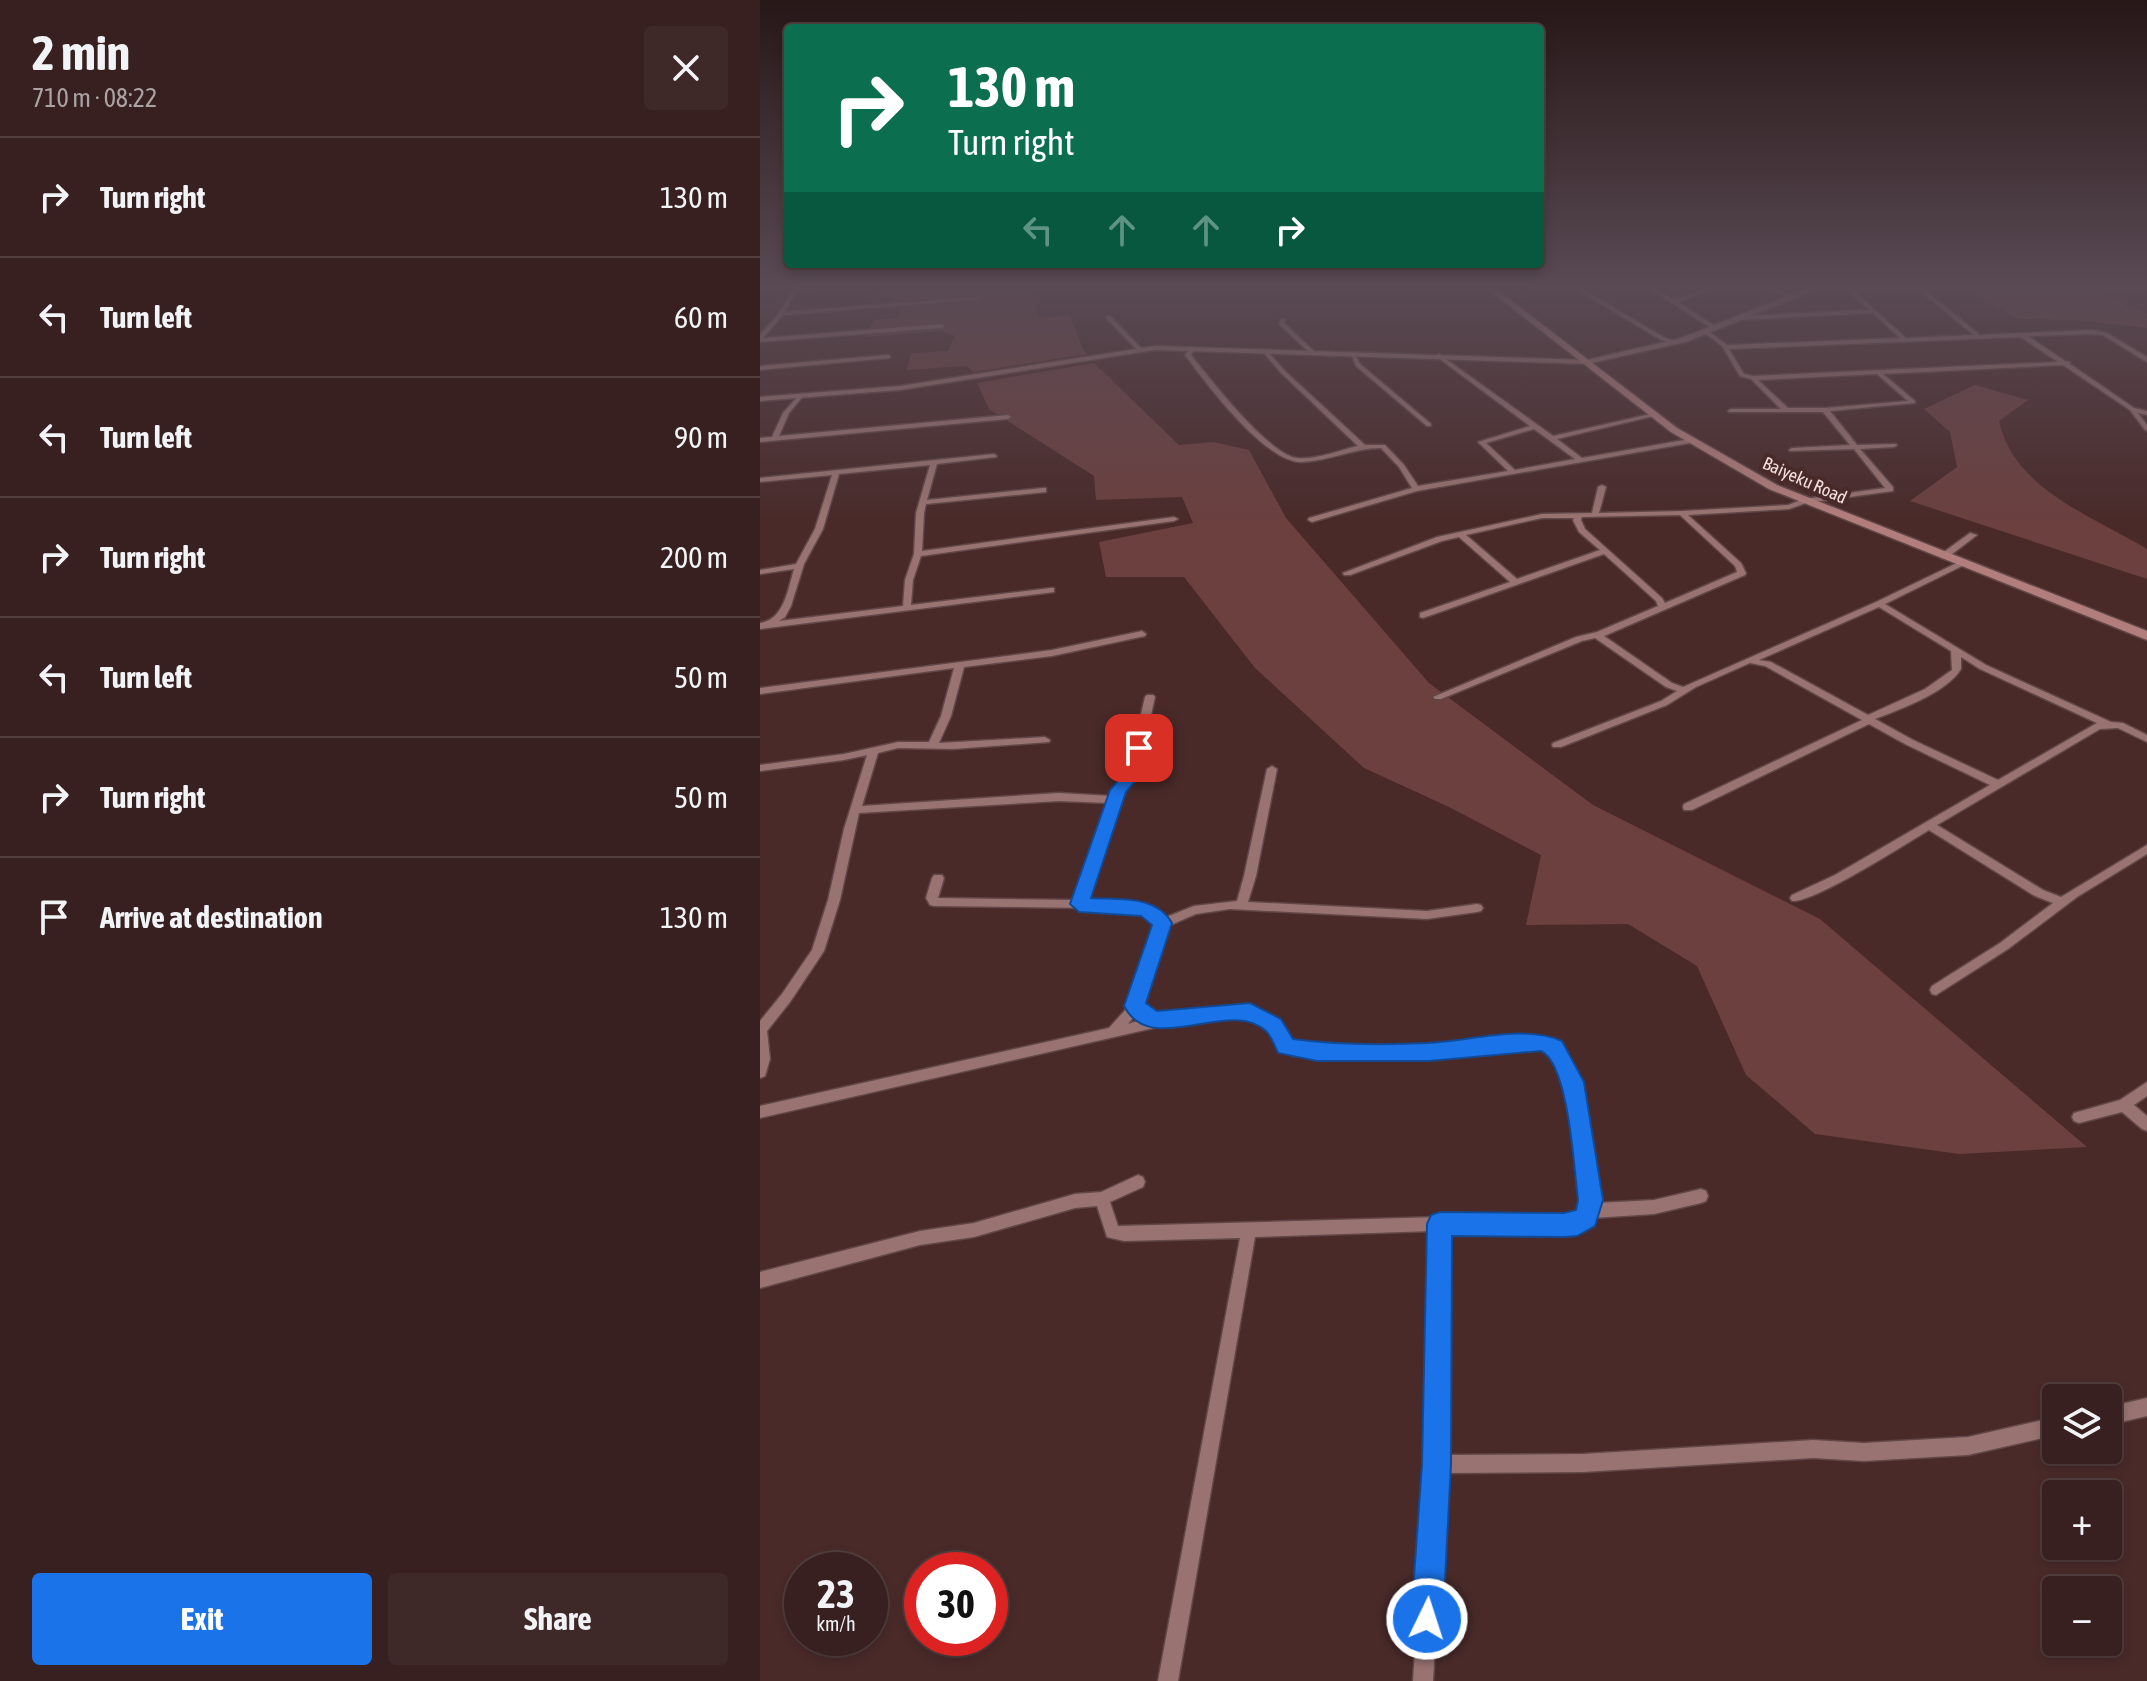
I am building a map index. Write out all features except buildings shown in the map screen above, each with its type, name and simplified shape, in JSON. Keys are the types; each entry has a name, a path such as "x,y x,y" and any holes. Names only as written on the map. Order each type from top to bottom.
{"main road":[{"name":"Baiyeku Road","path":"1590,364 1690,441 1804,501 2147,636"}],"street":[{"path":"760,368 801,364"},
{"path":"760,399 900,388 1044,364"},
{"path":"1196,364 1262,441 1287,460 1304,460 1362,446 1385,446 1412,478 1416,489"},
{"path":"1277,364 1362,446"},
{"path":"1358,364 1429,425"},
{"path":"1451,364 1581,460"},
{"path":"1736,364 1742,375 1753,378 2037,364"},
{"path":"2070,364 2132,409 2147,429"},
{"path":"1731,411 1825,410 1913,402 1878,372"},
{"path":"1753,378 1785,409"},
{"path":"774,439 786,413 800,396"},
{"path":"2132,409 2147,413"},
{"path":"1347,573 1460,534 1542,516 1789,507 1804,501 1890,489 1825,410"},
{"path":"1554,438 1655,415"},
{"path":"760,440 1008,417"},
{"path":"1512,471 1481,442 1536,426"},
{"path":"1312,520 1416,489 1690,441"},
{"path":"1792,450 1894,445"},
{"path":"760,480 994,456"},
{"path":"907,608 909,580 918,554 920,513 934,462"},
{"path":"783,618 799,566 819,529 836,472"},
{"path":"1595,514 1602,487"},
{"path":"925,502 1043,490"},
{"path":"1438,697 1550,650 1597,635 1661,604 1734,578 1742,570 1682,513"},
{"path":"1579,515 1577,520 1582,530 1661,604"},
{"path":"918,554 1174,519"},
{"path":"1460,534 1517,583"},
{"path":"1944,556 1973,535"},
{"path":"1423,615 1605,551"},
{"path":"1557,745 1664,703 1683,690 1750,661 1765,659 1961,563"},
{"path":"760,572 799,566"},
{"path":"760,626 783,618 792,623 1051,590"},
{"path":"1879,604 1917,625 1955,652 2107,724"},
{"path":"760,691 1052,653 1142,634"},
{"path":"1597,635 1669,685 1683,690"},
{"path":"1688,807 1867,719 1903,705 1953,674 1957,664 1955,652"},
{"path":"1765,659 1867,719 1994,786"},
{"path":"933,745 947,716 949,698 960,664"},
{"path":"1079,904 1118,790 1130,778 1138,756 1150,697"},
{"path":"1796,898 1839,878 2098,726 2120,725 2147,739"},
{"path":"760,768 844,757 898,745 1045,740"},
{"path":"760,1072 763,1059 760,1030 818,951 874,750"},
{"path":"1241,906 1272,769"},
{"path":"855,810 1059,797 1115,800"},
{"path":"1928,825 2039,893 2063,902"},
{"path":"1936,990 2004,946 2063,902 2147,849"},
{"path":"938,878 932,898 934,902 1079,904 1146,909 1163,923"},
{"path":"1115,1030 1134,1006 1163,923 1194,910 1241,906 1427,915 1477,908"},
{"path":"1134,1006 1153,1020"},
{"path":"760,1112 1129,1029 1153,1020 1250,1012 1274,1025 1286,1047 1317,1051 1429,1052 1549,1043 1555,1047 1573,1082 1589,1211 1582,1221 1564,1225 1440,1224 1112,1232 1102,1199"},
{"path":"2079,1117 2124,1105 2147,1088"},
{"path":"2124,1105 2147,1125"},
{"path":"760,1280 920,1238 974,1230 1075,1201 1102,1199 1138,1182"},
{"path":"1589,1211 1654,1207 1701,1196"},
{"path":"1423,1681 1437,1464 1440,1224"},
{"path":"1168,1681 1249,1230"},
{"path":"2122,1413 2147,1407"},
{"path":"1437,1464 1583,1463 1813,1449 1864,1452 1968,1446 2042,1429"}],"shaded area":[{"path":"908,364 1021,364 974,372 966,366 907,370"},
{"path":"1095,364 1179,445 1214,442 1249,450 1286,518 1429,683 1593,805 1820,919 2087,1147 1959,1154 1815,1134 1746,1075 1697,966 1628,924 1526,925 1541,855 1449,807 1364,768 1255,668 1184,577 1106,577 1099,542 1193,523 1182,497 1096,500 1094,476 989,409 977,383"},
{"path":"1975,385 2028,400 1999,421 2007,445 2038,483 2058,498 2147,549 2147,579 1910,501 1957,467 1950,432 1924,409"}],"route":[{"path":"1139,748 1130,778 1118,790 1079,904 1146,909 1163,923 1134,1006 1153,1020 1250,1012 1274,1025 1286,1047 1293,1050 1429,1052 1549,1043 1555,1047 1573,1082 1590,1200 1586,1217 1577,1224 1564,1225 1440,1224 1437,1464 1427,1619"}]}
